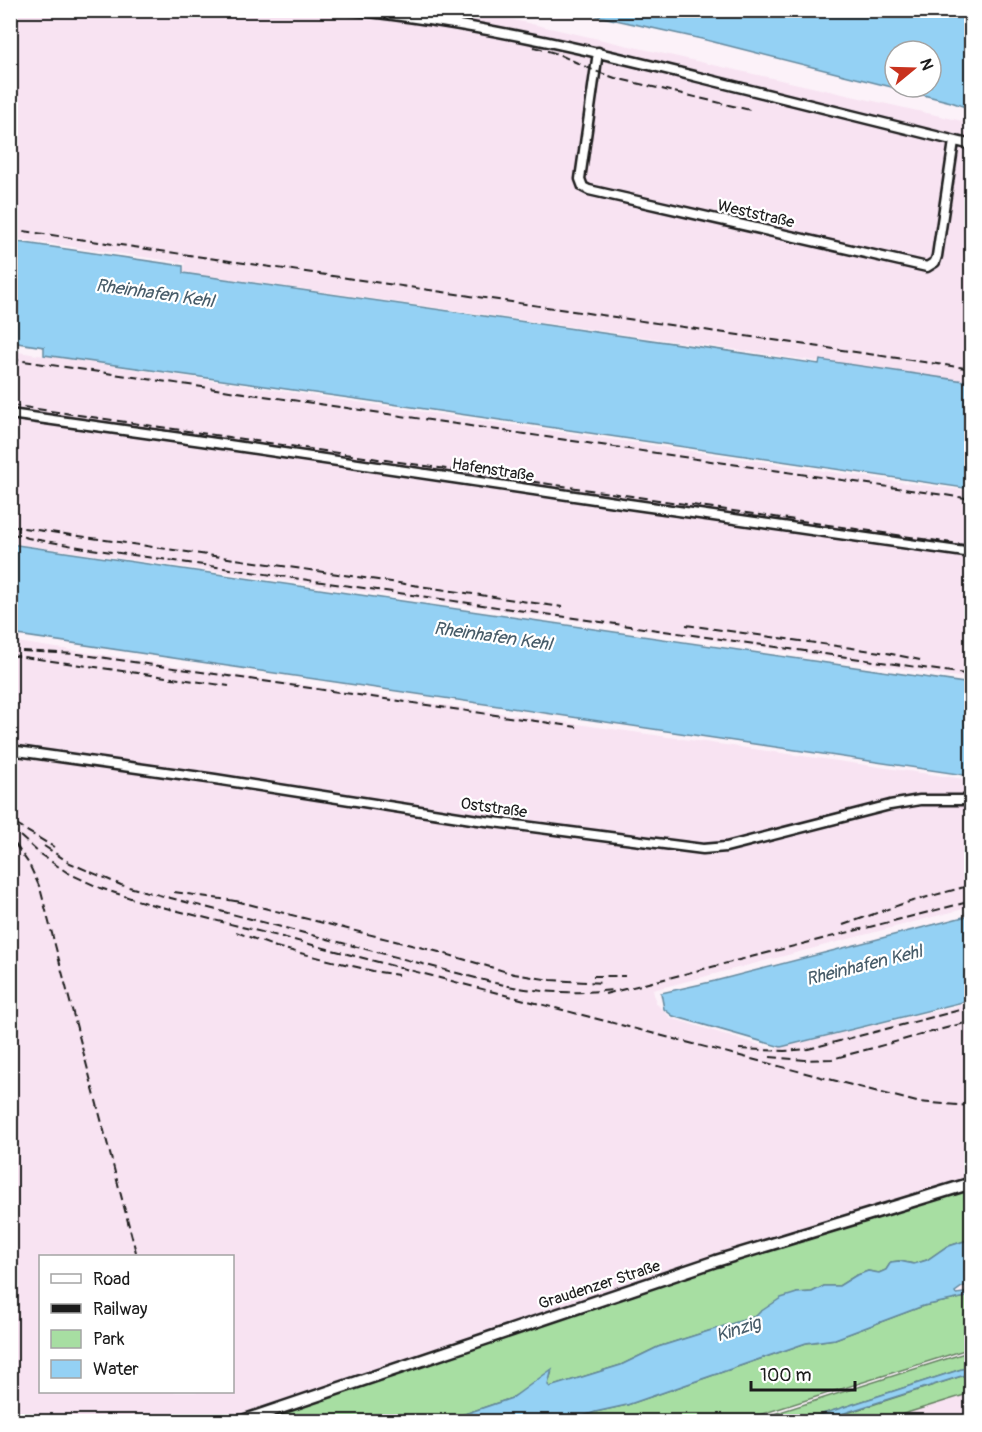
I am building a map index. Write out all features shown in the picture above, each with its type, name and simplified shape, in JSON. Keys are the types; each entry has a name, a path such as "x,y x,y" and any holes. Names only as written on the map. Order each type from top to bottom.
{"street":[{"path":"350,10 463,25 598,52 972,145"},
{"name":"Weststraße","path":"598,52 580,179 583,187 589,190 923,268 935,262 937,256 954,141"},
{"name":"Hafenstraße","path":"10,414 972,553"},
{"name":"Oststraße","path":"10,750 478,820 703,849 726,847 900,803 920,800 972,800"},
{"name":"Graudenzer Straße","path":"239,1422 705,1265 972,1183"}],"shaded area":[{"path":"11,11 474,11 971,123 971,383 184,272 185,263 11,238"},
{"path":"11,351 971,491 971,679 651,631 11,543"},
{"path":"10,641 971,780 971,907 653,990 656,1003 671,1018 773,1049 971,1003 971,1177 762,1241 221,1421 11,1421"},
{"path":"971,1393 971,1421 881,1421"}],"green space":[{"path":"971,1186 971,1239 946,1247 927,1260 914,1264 891,1262 886,1270 879,1273 868,1271 839,1286 824,1286 812,1292 797,1293 760,1312 757,1316 658,1347 621,1365 550,1387 547,1385 551,1374 512,1398 444,1421 248,1422 734,1259"},
{"path":"971,1296 971,1348 740,1421 568,1422 595,1412 627,1405 806,1343 835,1339 923,1306"},
{"path":"971,1351 971,1366 801,1421 749,1422"},
{"path":"971,1373 971,1393 881,1421 819,1422"}],"water":[{"path":"575,11 971,11 971,109 939,99 943,99 943,39 883,39 883,85 702,39"},
{"name":"Rheinhafen Kehl","path":"11,241 183,266 183,273 819,364 820,360 971,382 971,489 44,355 44,347 11,342"},
{"name":"Rheinhafen Kehl","path":"10,544 971,684 971,776 11,634"},
{"name":"Rheinhafen Kehl","path":"971,915 971,1000 781,1047 673,1016 664,1009 661,993"},
{"name":"Kinzig","path":"971,1239 971,1284 955,1292 956,1294 971,1292 971,1296 923,1306 835,1339 806,1343 627,1405 568,1421 444,1421 512,1398 552,1369 548,1385 550,1387 621,1365 658,1347 756,1316 781,1298 797,1293 812,1292 824,1286 839,1286 868,1271 879,1273 886,1270 891,1262 914,1264 927,1260 946,1247"},
{"path":"971,1366 971,1373 819,1421 801,1421"}],"railway":[{"path":"534,47 558,54 615,78 750,110"},
{"path":"10,229 972,369"},
{"path":"10,359 972,499"},
{"path":"10,405 972,546"},
{"path":"10,526 562,607"},
{"path":"10,533 91,549 972,675"},
{"path":"686,625 887,653 920,660"},
{"path":"22,651 78,654 577,727"},
{"path":"10,655 229,686"},
{"path":"15,824 54,847"},
{"path":"10,827 40,854 68,873 100,888 146,903 917,1102 972,1106"},
{"path":"15,844 29,864 40,888 137,1255"},
{"path":"44,846 70,863 121,885 495,983 553,992 612,990"},
{"path":"843,925 902,904 972,885"},
{"path":"174,892 242,902"},
{"path":"236,901 439,952 514,974 551,980 604,983"},
{"path":"605,994 972,901"},
{"path":"236,932 276,947 398,975"},
{"path":"593,976 625,976"},
{"path":"739,1049 784,1051 808,1049 972,1007"},
{"path":"770,1057 805,1060 832,1059 972,1021"}]}
